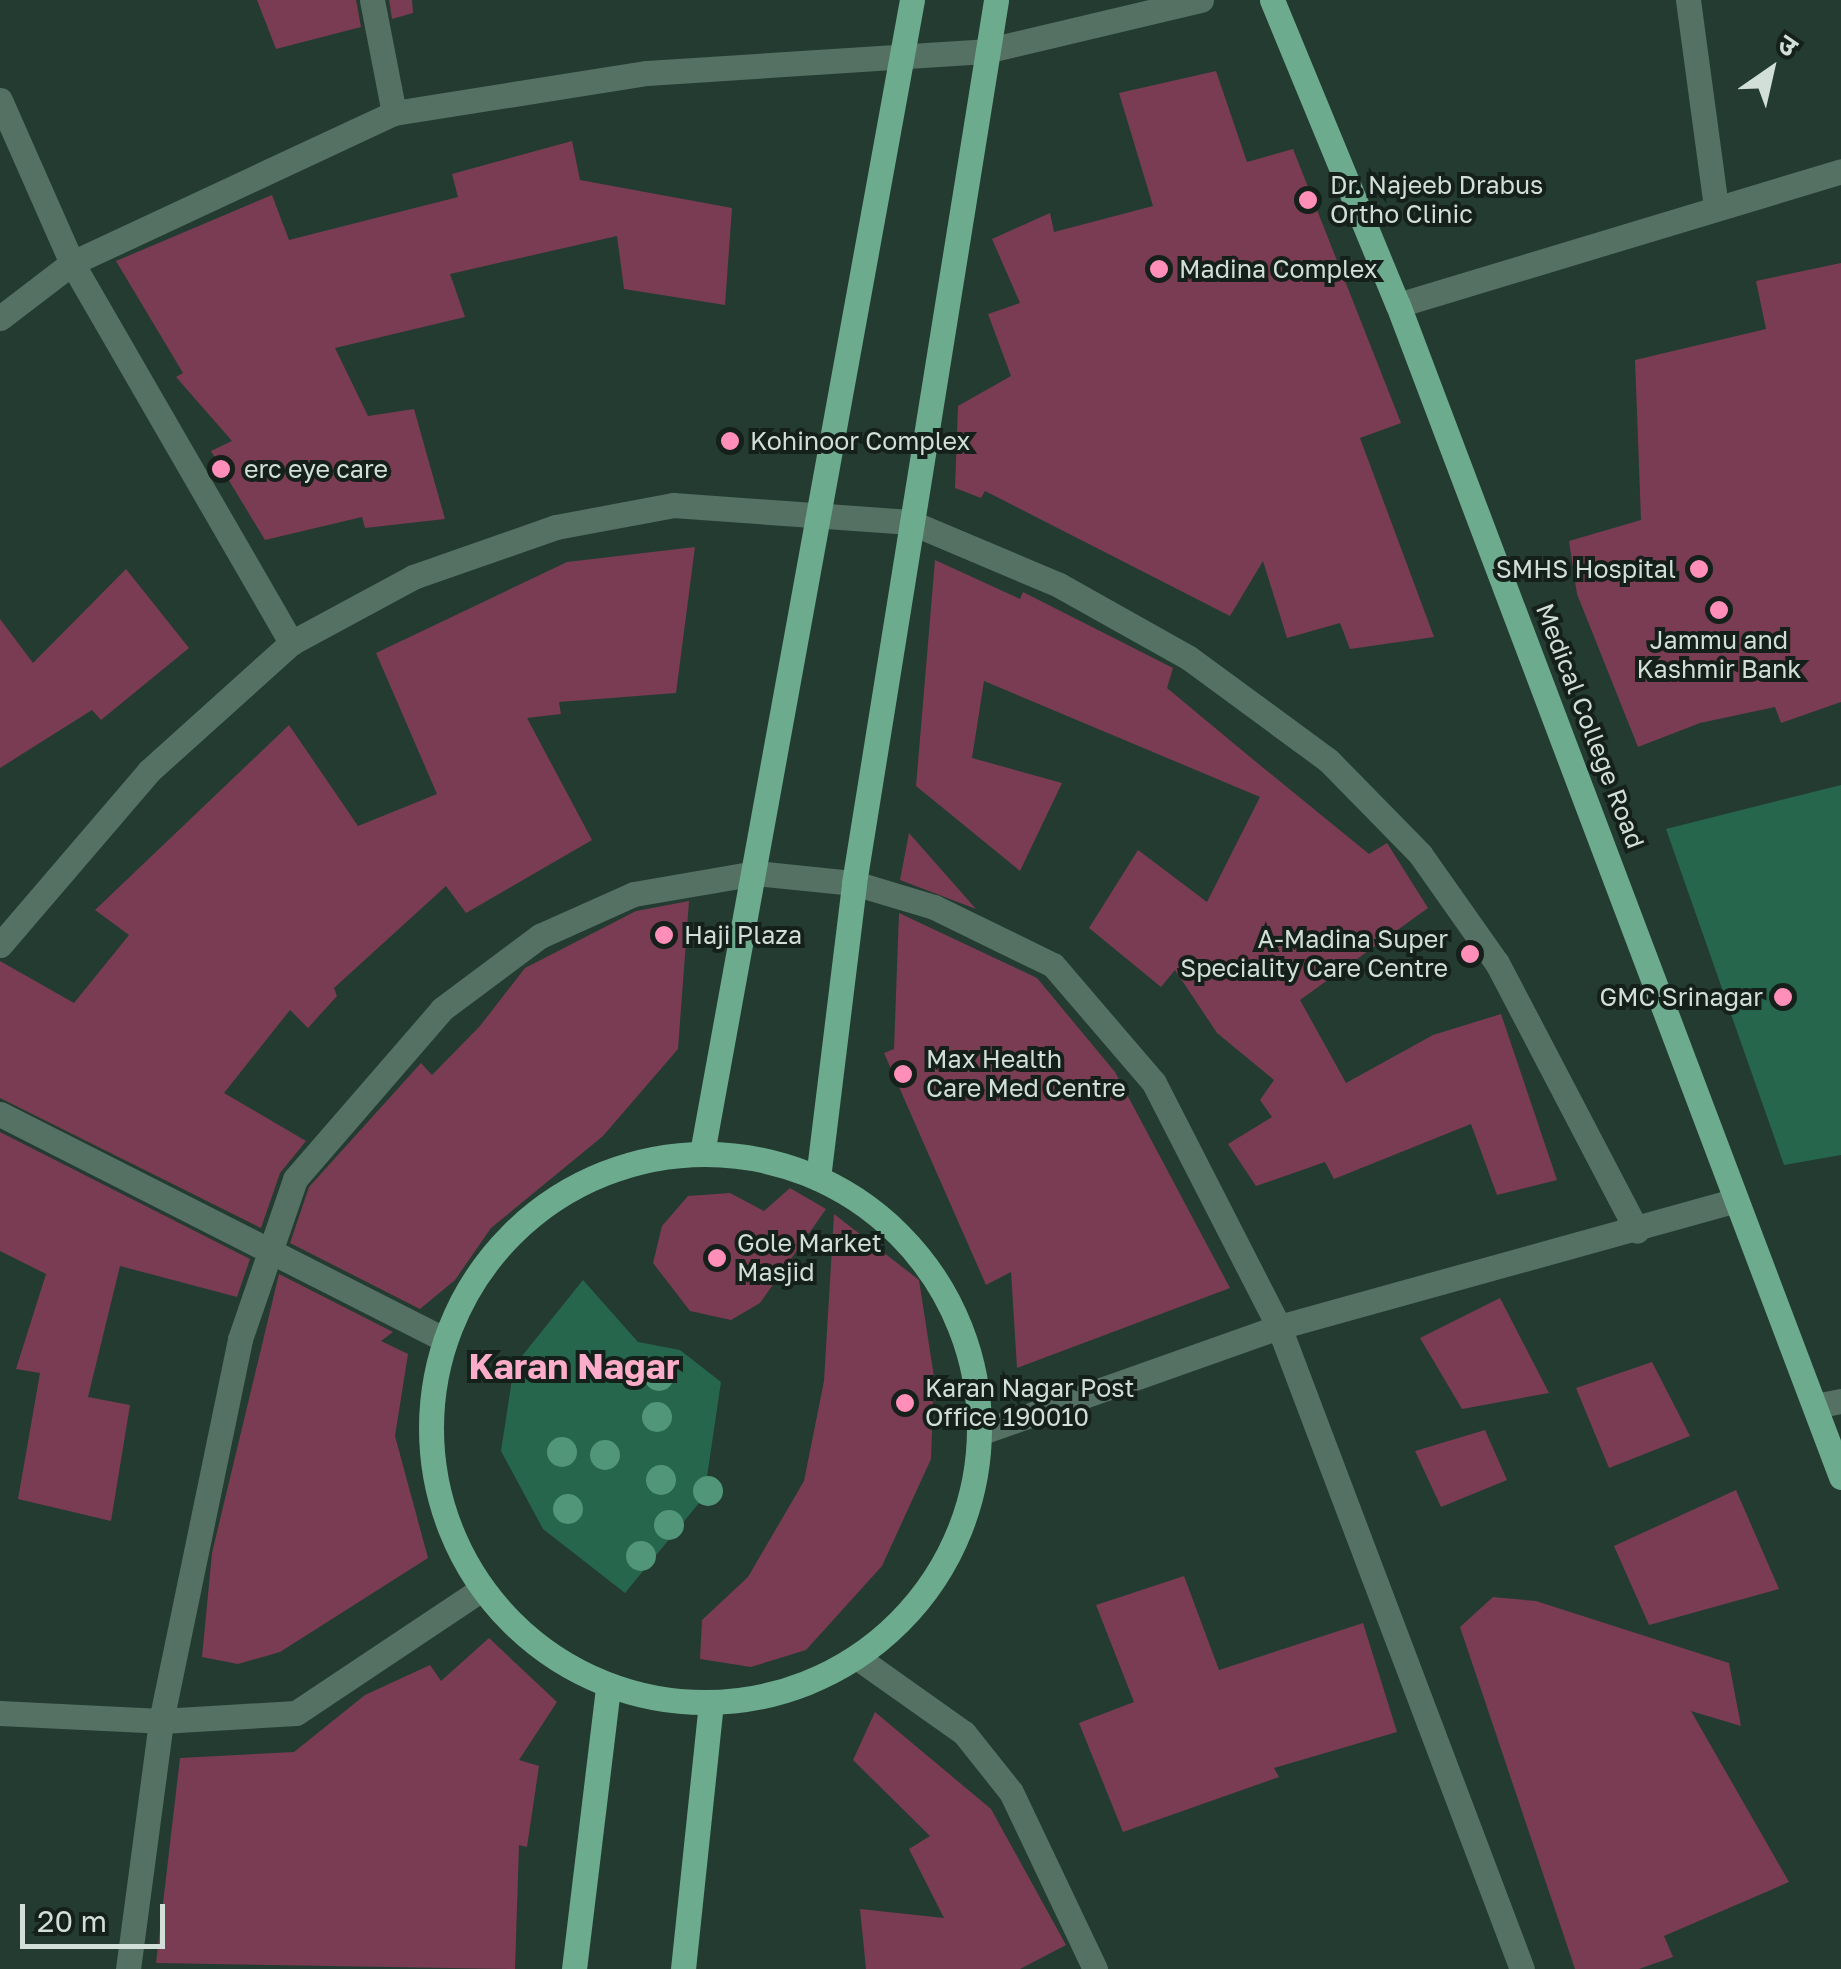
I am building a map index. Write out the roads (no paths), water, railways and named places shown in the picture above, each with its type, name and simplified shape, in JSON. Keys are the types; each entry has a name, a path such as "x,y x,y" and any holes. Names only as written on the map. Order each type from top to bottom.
{"main road":[{"path":"702,1152 898,58 912,0"},
{"path":"818,1178 854,883 996,0"},
{"name":"Medical College Road","path":"1272,0 1398,305 1736,1200 1828,1404 1841,1477"},
{"path":"702,1152 818,1178 878,1214 926,1265 960,1326 986,1430 957,1539 916,1606 858,1658 787,1691 711,1704 608,1686 547,1654 482,1589 446,1526 428,1432 442,1338 479,1268 534,1210 604,1170 702,1152"},
{"path":"574,1969 608,1686"},
{"path":"683,1969 711,1704"}],"street":[{"path":"372,0 394,112"},
{"path":"0,318 72,263 394,112 647,73 985,52 1200,0"},
{"path":"1688,0 1716,207"},
{"path":"0,100 72,263 291,643"},
{"path":"1398,305 1841,171"},
{"path":"0,946 148,770 291,643 412,577 556,527 673,505 816,512 910,522 1058,585 1189,658 1328,760 1420,854 1497,963 1637,1231"},
{"path":"128,1969 161,1721 265,1248 295,1179 442,1009 540,936 618,901 755,873 854,883 934,907 1053,965 1154,1083 1278,1327 1522,1969"},
{"path":"0,1114 442,1338"},
{"path":"986,1430 1278,1327 1637,1231 1736,1200"},
{"path":"0,1713 161,1721 296,1713 482,1589"},
{"path":"858,1658 964,1733 1010,1792 1095,1969"}],"place":[{"name":"Dr. Najeeb Drabus Ortho Clinic","path":"1308,200"},
{"name":"Madina Complex","path":"1159,269"},
{"name":"Kohinoor Complex","path":"730,441"},
{"name":"erc eye care","path":"221,469"},
{"name":"SMHS Hospital","path":"1699,569"},
{"name":"Jammu and Kashmir Bank","path":"1719,610"},
{"name":"Haji Plaza","path":"664,935"},
{"name":"A-Madina Super Speciality Care Centre","path":"1470,954"},
{"name":"GMC Srinagar","path":"1783,997"},
{"name":"Max Health Care Med Centre","path":"903,1074"},
{"name":"Gole Market Masjid","path":"717,1258"},
{"name":"Karan Nagar Post Office 190010","path":"905,1403"}],"district":[{"name":"Karan Nagar","path":"574,1366"}]}
